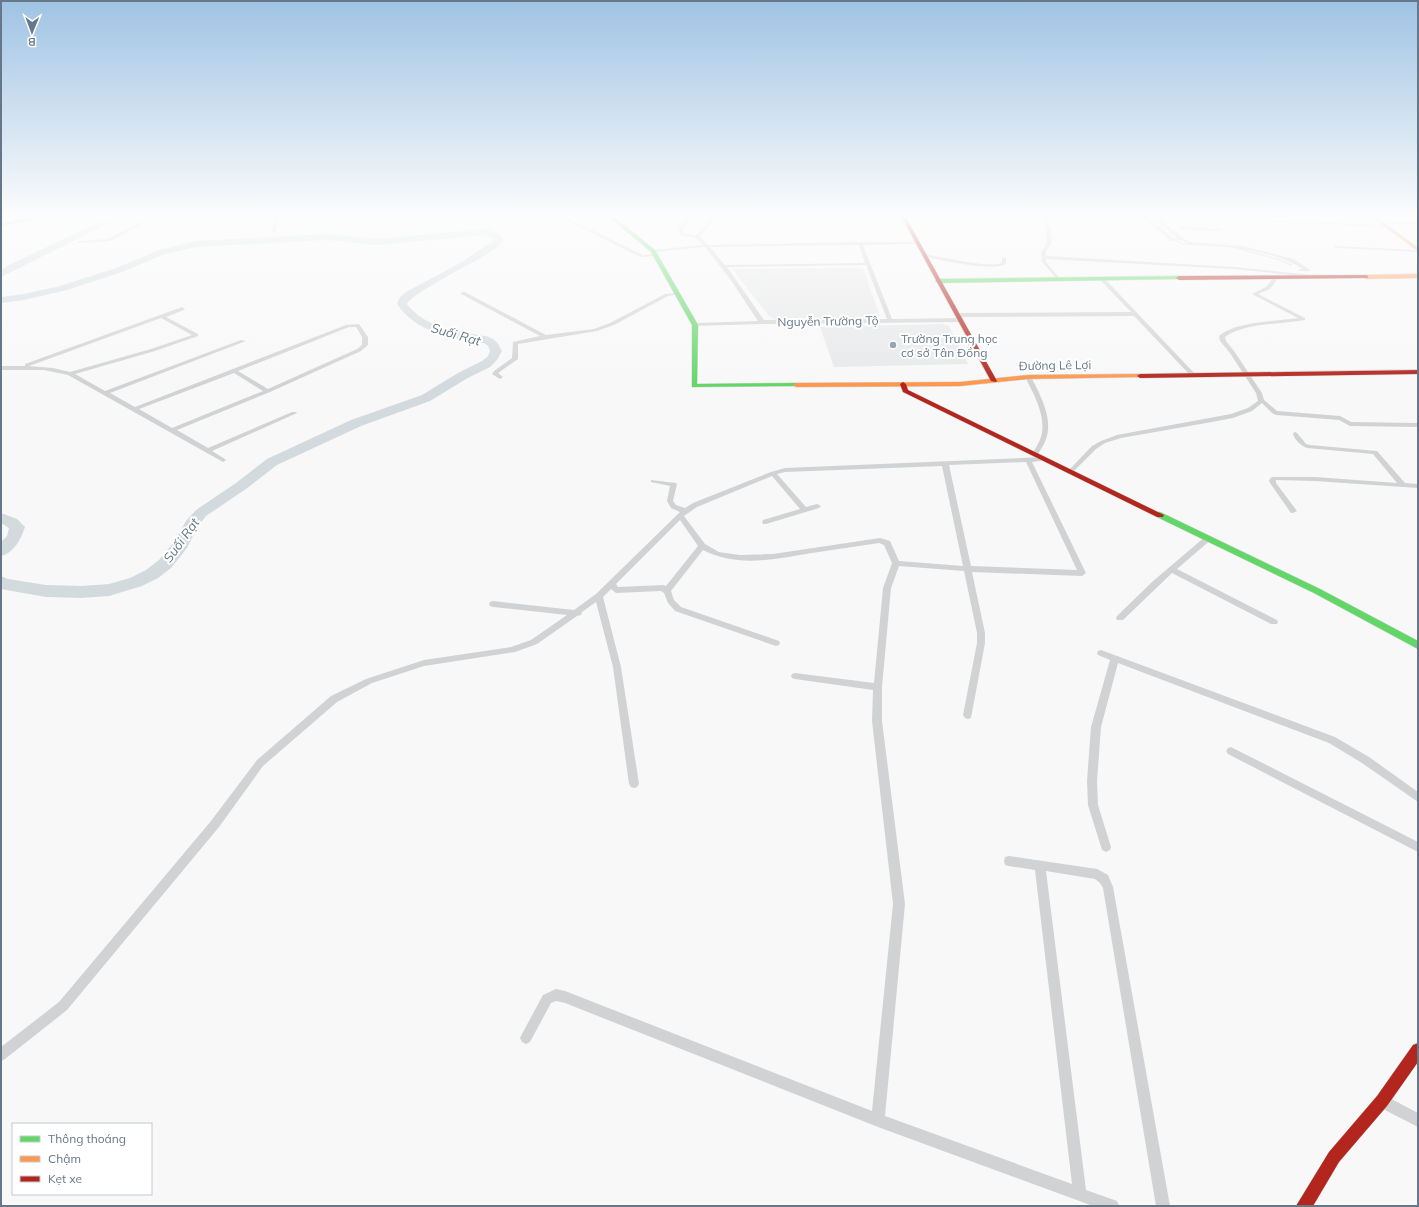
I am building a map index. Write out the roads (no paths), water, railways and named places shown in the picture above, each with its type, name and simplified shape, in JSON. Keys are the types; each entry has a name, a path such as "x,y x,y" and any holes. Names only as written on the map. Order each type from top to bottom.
{"main road":[{"path":"665,272 696,325"},
{"path":"933,272 994,381"},
{"path":"938,281 1418,276"},
{"name":"Đường Lê Lợi","path":"696,325 694,386 960,384 1028,377 1418,372"},
{"path":"903,384 905,391 1032,457 1046,459 1209,538 1317,591 1418,645"},
{"path":"1304,1206 1334,1157 1382,1101 1418,1050"}],"street":[{"path":"727,272 762,322"},
{"path":"871,272 890,320"},
{"path":"1051,272 1059,280"},
{"path":"1287,272 1328,277"},
{"path":"1261,401 1259,393 1223,341 1222,336 1225,333 1245,327 1303,319 1254,294 1268,288 1277,277"},
{"path":"1103,280 1192,375"},
{"path":"463,293 545,337"},
{"path":"500,377 495,374 496,372 515,359 515,343 595,330 612,324 667,295 677,294"},
{"path":"21,368 182,310"},
{"name":"Nguyễn Trường Tộ","path":"696,325 958,317 1134,314"},
{"path":"70,374 153,350 196,335 163,317"},
{"path":"135,409 348,326 357,325 365,337 365,345 360,350 268,391 172,430"},
{"path":"105,393 243,341"},
{"path":"1,368 56,369 70,374 135,409 223,460"},
{"path":"235,371 268,391"},
{"path":"1028,377 1038,395 1043,412 1044,437 1032,457"},
{"path":"1261,401 1266,403 1276,413 1340,418 1350,424 1418,425"},
{"path":"1071,471 1087,454 1102,442 1121,435 1219,419 1247,411 1258,405 1261,401"},
{"path":"207,451 294,413"},
{"path":"1295,434 1304,445 1309,447 1375,452 1403,485"},
{"path":"1,1055 63,1006 210,830 260,763 334,699 369,681 424,663 512,650 534,642 578,613 599,596 682,513 695,505 774,473 785,470 945,464 1032,457"},
{"path":"896,563 1082,573 1032,457"},
{"path":"945,464 981,643 968,715"},
{"path":"774,473 804,510"},
{"path":"1293,511 1273,483 1272,480 1274,478 1315,479 1418,486"},
{"path":"653,481 674,484 670,501 673,506 682,513 702,546 718,554 756,559 880,540 887,542 896,563 887,588 878,687 877,721 899,904 878,1120"},
{"path":"766,522 817,506"},
{"path":"1120,618 1209,538"},
{"path":"667,590 702,546"},
{"path":"1172,570 1274,622"},
{"path":"611,584 616,590 658,588 667,590"},
{"path":"667,590 671,601 678,609 776,643"},
{"path":"599,596 617,667 634,784"},
{"path":"494,604 578,613"},
{"path":"1101,653 1332,740 1359,755 1418,798"},
{"path":"1106,847 1093,805 1092,781 1096,727 1115,659"},
{"path":"795,676 878,687"},
{"path":"1231,752 1418,847"},
{"path":"1009,861 1097,874 1104,879 1108,887 1163,1206"},
{"path":"1040,866 1080,1194"},
{"path":"526,1038 547,999 556,995 565,997 878,1120 1112,1206"},
{"path":"1382,1101 1418,1120"}],"waterway":[{"name":"Suối Rạt","path":"1,300 24,297 63,288 112,272"},
{"name":"Suối Rạt","path":"1,582 4,584 46,591 81,592 109,590 136,582 152,574 165,564 181,544 191,524 201,513 241,486 272,462 356,423 426,398 462,376 486,364 493,358 496,351 493,344 487,340 452,334 428,326 408,313 402,304 404,299 410,294 450,272"},
{"name":"Suối Rạt","path":"1,518 12,522 17,527 14,538 1,551"}],"place":[{"name":"Trường Trung học cơ sở Tân Đồng","path":"893,345"}]}
